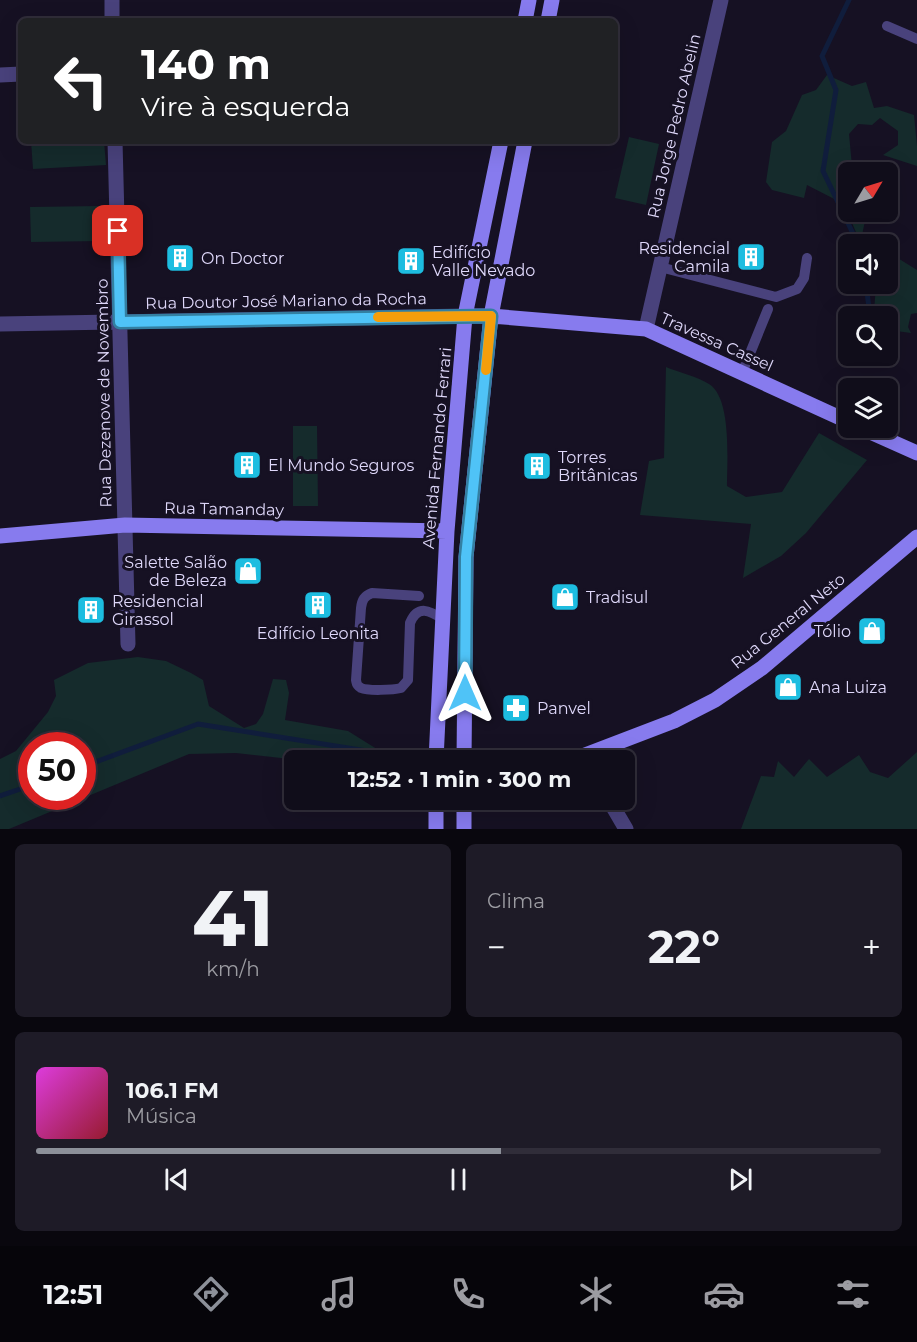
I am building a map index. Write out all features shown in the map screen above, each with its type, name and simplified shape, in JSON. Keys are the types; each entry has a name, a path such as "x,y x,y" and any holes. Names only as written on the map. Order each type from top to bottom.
{"main road":[{"path":"526,18 529,0"},
{"path":"549,18 552,0"},
{"name":"Avenida Fernando Ferrari","path":"436,750 447,531 465,316 500,144"},
{"path":"464,750 466,557 491,316 524,144"},
{"name":"Travessa Cassel","path":"465,316 491,316 646,329 838,417"},
{"path":"883,438 917,453"},
{"name":"Rua Tamanday","path":"0,536 125,525 447,531"},
{"name":"Rua General Neto","path":"603,750 674,721 715,700 762,668 917,537"},
{"path":"436,810 436,829"},
{"path":"464,829 465,810"}],"street":[{"path":"112,0 112,18"},
{"name":"Rua Jorge Pedro Abelin","path":"646,329 721,0"},
{"path":"0,75 18,74"},
{"name":"Rua Dezenove de Novembro","path":"116,144 128,644"},
{"name":"Rua Doutor José Mariano da Rocha","path":"0,324 465,316"},
{"path":"615,810 626,829"}],"lane":[{"path":"887,26 917,39"},
{"path":"660,267 776,297 797,289 804,278 807,258"},
{"path":"742,373 768,309"},
{"path":"419,596 372,594 363,598 360,608 356,680 360,687 368,689 401,688 408,680 412,618 417,613 429,610 443,619"}],"green space":[{"path":"827,75 852,86 866,82 874,108 887,106 914,115 917,166 883,155 898,145 898,131 880,118 872,125 858,124 849,134 852,162 838,162 838,201 807,185 804,198 772,190 766,182 772,142 786,131 802,95 816,90"},
{"path":"629,137 659,144 646,205 615,198"},
{"path":"31,144 104,144 106,165 33,169"},
{"path":"101,206 101,241 31,242 30,207"},
{"path":"852,222 865,222 862,234 857,234"},
{"path":"898,258 917,270 917,313 911,314 908,327 911,333 898,331 898,306 874,306 875,294 898,294"},
{"path":"666,367 704,381 716,391 722,402 727,431 727,486 746,497 782,492 819,433 867,460 806,533 781,556 743,578 751,524 640,515 649,461 664,458"},
{"path":"293,426 317,426 318,506 293,506"},
{"path":"138,657 166,661 203,680 209,706 244,728 256,724 263,714 273,679 286,680 289,693 285,720 348,731 378,750 284,750 284,758 236,753 189,754 96,793 96,732 32,732 48,712 56,696 54,680 88,663"},
{"path":"18,749 18,810 55,810 9,829 0,829 0,759"},
{"path":"917,752 917,829 741,829 761,776 774,777 778,761 794,777 809,759 827,777 859,755 870,772 888,778"}],"waterway":[{"path":"849,0 822,56 836,90 823,171 853,234"},
{"path":"867,294 869,306"},
{"path":"96,762 198,724 361,750"},
{"path":"0,796 18,790"}],"slow traffic":[{"path":"378,317 491,316 486,370"}],"place":[{"name":"Residencial Camila","path":"751,257"},
{"name":"On Doctor","path":"180,258"},
{"name":"Edifício Valle Nevado","path":"411,261"},
{"name":"El Mundo Seguros","path":"247,465"},
{"name":"Torres Britânicas","path":"537,466"},
{"name":"Salette Salão de Beleza","path":"248,571"},
{"name":"Tradisul","path":"565,597"},
{"name":"Edifício Leonita","path":"318,605"},
{"name":"Residencial Girassol","path":"91,610"},
{"name":"Tólio","path":"872,631"},
{"name":"Ana Luiza","path":"788,687"},
{"name":"Panvel","path":"516,708"}],"route":[{"path":"118,231 120,322 491,316 466,557 465,693"}]}
